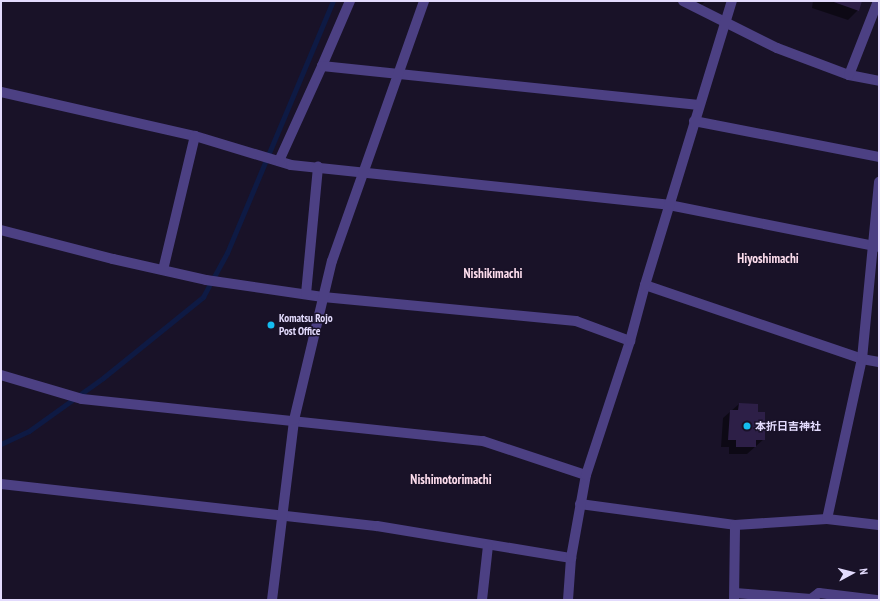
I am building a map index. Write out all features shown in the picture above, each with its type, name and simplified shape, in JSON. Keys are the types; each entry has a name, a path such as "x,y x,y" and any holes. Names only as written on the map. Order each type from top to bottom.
{"street":[{"path":"277,160 322,66 350,1"},
{"path":"272,600 294,420 332,261 424,1"},
{"path":"683,1 777,48 849,75 879,81"},
{"path":"568,600 571,558 586,475 630,341 645,284 732,1"},
{"path":"849,75 878,1"},
{"path":"322,66 699,105"},
{"path":"1,92 195,136 263,155 291,165 364,171 669,205 876,246"},
{"path":"694,121 879,157"},
{"path":"163,270 195,136"},
{"path":"306,294 318,167"},
{"path":"826,520 862,359 876,246 879,182"},
{"path":"1,230 206,280 323,297 576,321 630,341"},
{"path":"645,284 862,359 879,362"},
{"path":"1,375 82,399 483,441 586,475"},
{"path":"1,484 377,526 488,546 571,558"},
{"path":"580,504 736,525 826,520 879,525"},
{"path":"736,525 734,596 811,599 819,593 877,600"},
{"path":"482,600 488,546"}],"building":[{"path":"831,1 862,1 859,11"},
{"name":"本折日吉神社","path":"739,403 758,404 758,412 765,412 765,440 756,440 756,447 736,447 736,440 728,440 730,410 738,410"}],"waterway":[{"path":"1,444 29,431 103,378 203,297 227,253 333,1"}],"place":[{"name":"Komatsu Rojo Post Office","path":"271,325"},
{"name":"本折日吉神社","path":"747,426"}],"district":[{"name":"Hiyoshimachi","path":"768,259"},
{"name":"Nishikimachi","path":"493,274"},
{"name":"Nishimotorimachi","path":"451,480"}]}
